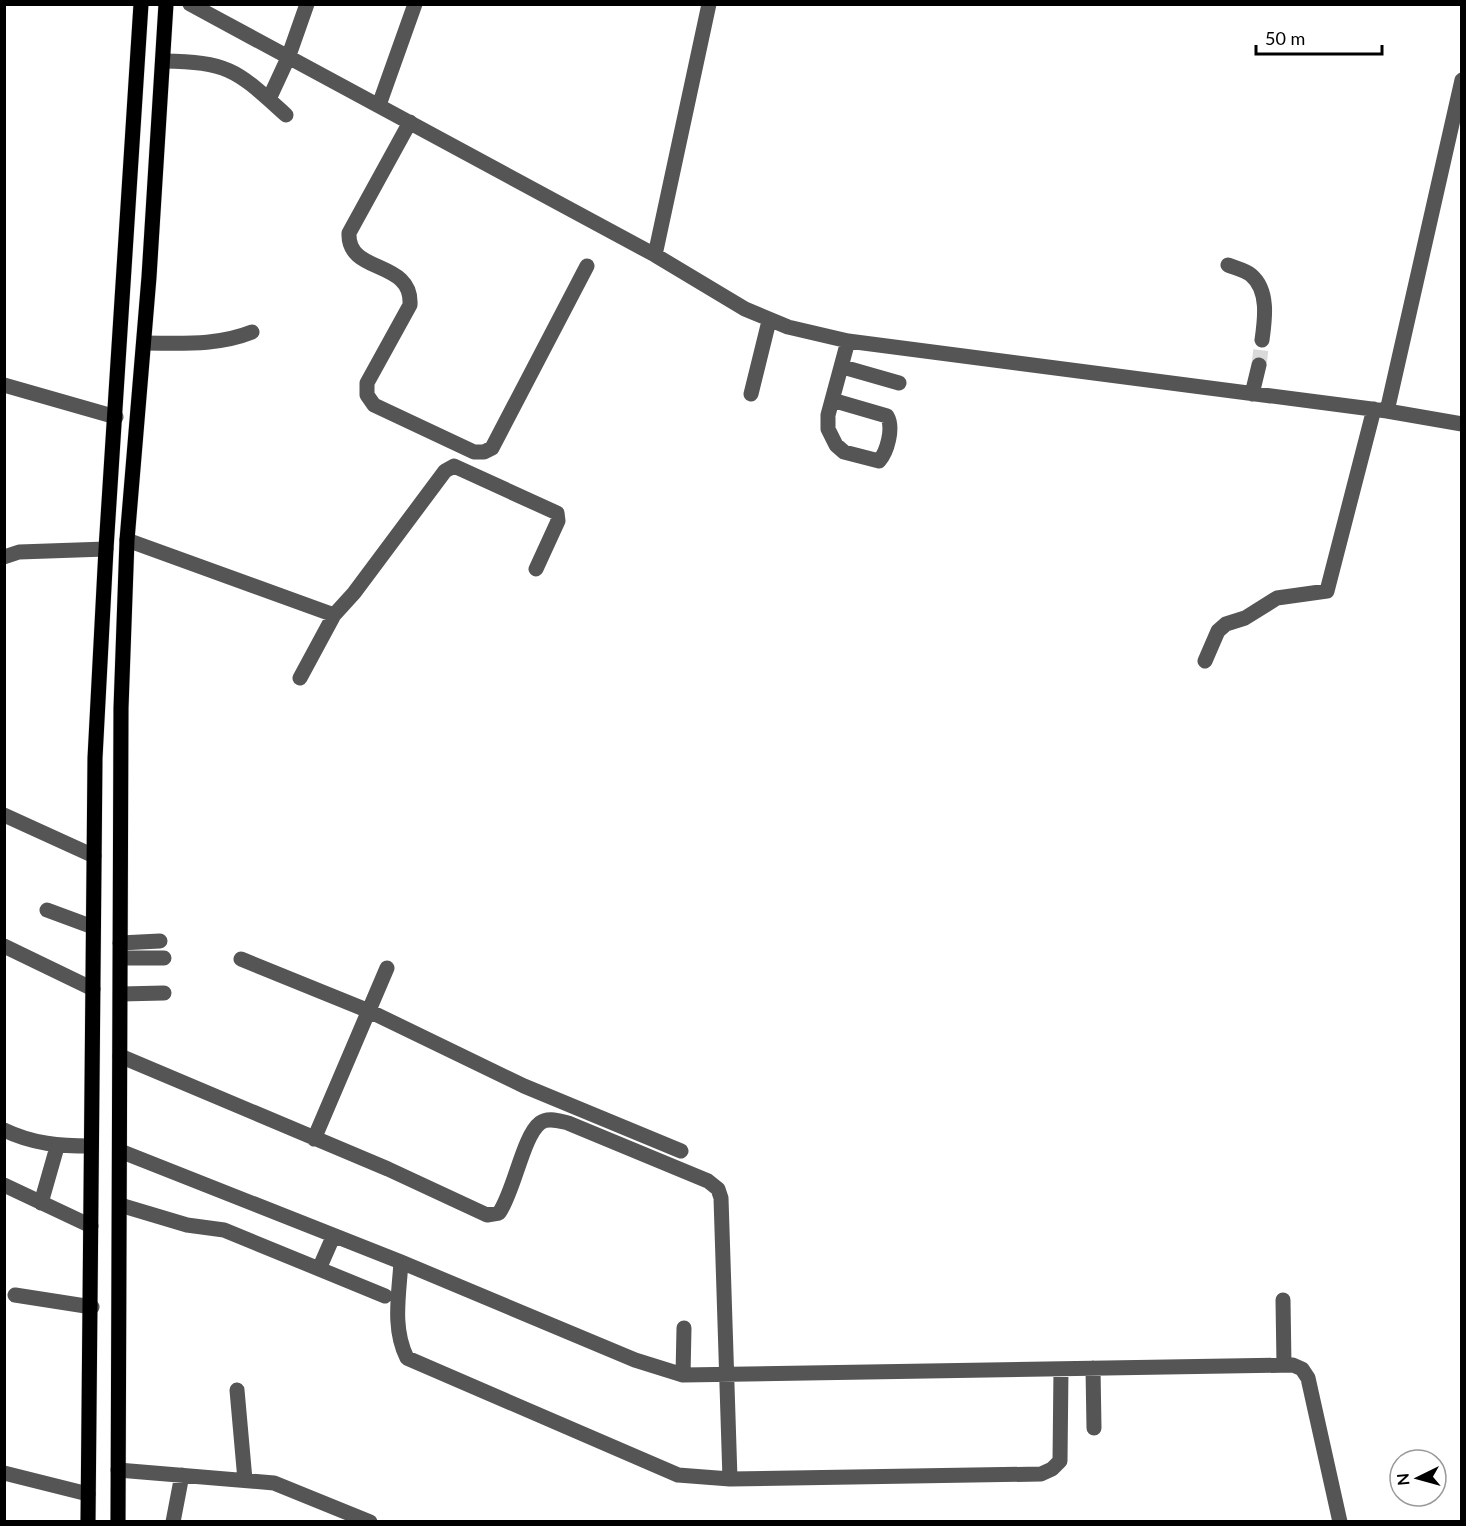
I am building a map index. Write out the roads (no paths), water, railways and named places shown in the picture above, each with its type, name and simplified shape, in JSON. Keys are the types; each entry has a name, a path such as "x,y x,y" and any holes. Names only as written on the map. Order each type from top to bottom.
{"main road":[{"path":"88,1521 92,1307 93,927 98,698 141,4"},
{"path":"118,1521 121,708 128,540 144,343 166,4"}],"street":[{"path":"190,4 655,255 769,321 815,335 848,341 1381,410 1461,424"},
{"path":"269,99 288,58 307,4"},
{"path":"379,105 415,4"},
{"path":"655,255 709,4"},
{"path":"163,61 217,65 241,74 286,115"},
{"path":"1205,661 1218,631 1226,624 1245,618 1277,598 1327,591 1381,410 1461,80"},
{"path":"410,122 349,233 348,244 353,253 406,282 410,293 410,305 367,383 367,395 375,405 474,452 484,452 492,448 587,266"},
{"path":"1228,265 1250,274 1260,287 1266,313 1262,340"},
{"path":"751,394 769,321"},
{"path":"144,343 201,344 233,340 252,332"},
{"path":"832,400 887,416 890,428 885,451 879,461 844,452 836,446 828,429 828,415 832,400 843,368 848,341"},
{"path":"1252,394 1259,365"},
{"path":"843,368 899,382"},
{"path":"4,385 116,417"},
{"path":"300,678 334,615 354,593 445,471 454,466 557,513 558,521 536,569"},
{"path":"128,540 334,615"},
{"path":"4,557 19,552 106,549"},
{"path":"4,814 94,856"},
{"path":"47,910 93,927"},
{"path":"120,950 160,941"},
{"path":"4,946 93,989"},
{"path":"120,950 164,958"},
{"path":"241,959 369,1011 524,1086 681,1151"},
{"path":"314,1139 387,968"},
{"path":"121,994 164,993"},
{"path":"120,1056 488,1215 499,1213 508,1200 526,1144 540,1123 552,1119 568,1123 708,1181 718,1189 721,1198 730,1479"},
{"path":"4,1130 20,1137 57,1146 91,1146"},
{"path":"41,1203 57,1146"},
{"path":"120,1151 401,1262 635,1360 683,1376 885,1370 1284,1365 1302,1369 1308,1378 1340,1521"},
{"path":"4,1185 91,1226"},
{"path":"120,1205 187,1225 224,1230 385,1296"},
{"path":"319,1269 333,1237"},
{"path":"401,1262 397,1325 401,1345 407,1358 678,1475 730,1479 1041,1474 1052,1469 1060,1461 1061,1369"},
{"path":"15,1294 92,1307"},
{"path":"1283,1300 1284,1365"},
{"path":"683,1376 684,1328"},
{"path":"1093,1368 1095,1428"},
{"path":"237,1390 245,1480"},
{"path":"118,1470 274,1483 370,1521"},
{"path":"4,1473 88,1494"},
{"path":"173,1521 182,1475"}],"tunnel":[{"path":"1259,365 1262,340"}]}
